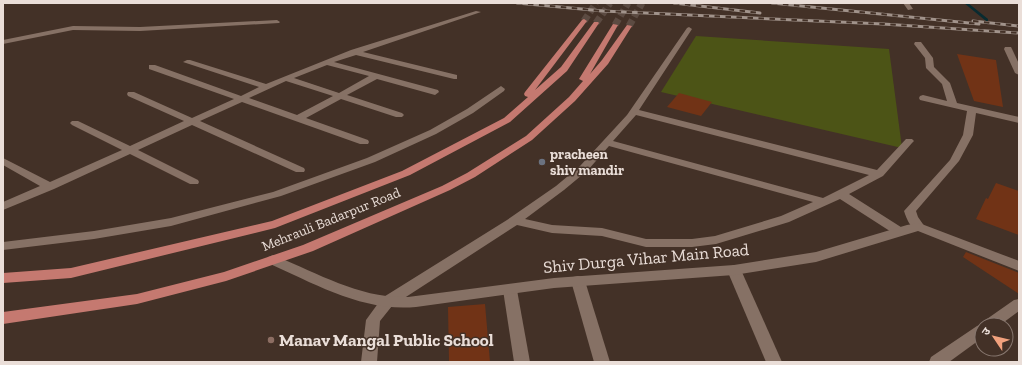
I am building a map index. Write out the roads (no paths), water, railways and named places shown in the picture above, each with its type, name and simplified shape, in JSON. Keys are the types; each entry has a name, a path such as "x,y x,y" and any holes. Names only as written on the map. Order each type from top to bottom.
{"main road":[{"path":"507,120 542,77 584,21"},
{"path":"507,120 564,69 596,23"},
{"path":"572,99 615,24"},
{"path":"572,99 605,62 629,26"},
{"name":"Mehrauli Badarpur Road","path":"3,318 137,299 226,276 308,248 446,188 471,175 529,138 572,99"},
{"name":"Mehrauli Badarpur Road","path":"3,278 71,273 275,224 406,173 507,120"}],"street":[{"path":"3,206 193,122 286,78 354,52 478,12"},
{"path":"3,42 73,28 140,29 277,22"},
{"path":"369,362 373,320 387,302 514,220 560,188 584,168 608,143 634,112 689,29"},
{"path":"918,44 929,58 930,68 946,83 953,105"},
{"path":"1008,49 1019,73"},
{"path":"354,52 454,77"},
{"path":"187,62 266,87"},
{"path":"326,62 435,92"},
{"path":"152,67 364,142"},
{"path":"299,118 376,76"},
{"path":"286,78 399,115"},
{"path":"3,246 94,235 171,222 277,194 371,160 433,132 470,112 501,89"},
{"path":"131,94 300,170"},
{"path":"924,98 1019,120"},
{"path":"972,110 968,135 954,161 910,211 912,218 919,227 1019,266"},
{"path":"634,112 879,174"},
{"path":"75,123 194,182"},
{"path":"514,220 543,228 602,232 646,243 692,243 733,236 786,219 826,202 879,174 909,141"},
{"path":"608,143 826,202"},
{"path":"3,161 50,186"},
{"path":"841,194 900,232"},
{"name":"Shiv Durga Vihar Main Road","path":"273,260 338,288 387,302 416,302 578,281 734,270 816,257 919,227"},
{"path":"734,270 774,362"},
{"path":"578,281 602,362"},
{"path":"510,290 522,362"},
{"path":"1000,317 1019,304"},
{"path":"937,362 974,336"}],"waterway":[{"path":"966,3 987,20"}],"tunnel":[{"path":"584,21 596,3"},
{"path":"596,23 610,3"},
{"path":"615,25 628,3"},
{"path":"629,26 642,3"}],"railway":[{"path":"517,3 603,11 883,24 1019,33"},
{"path":"674,3 760,13"},
{"path":"772,3 979,24"},
{"path":"973,21 1019,26"}],"place":[{"name":"pracheen shiv mandir","path":"542,162"},
{"name":"Manav Mangal Public School","path":"271,340"}]}
